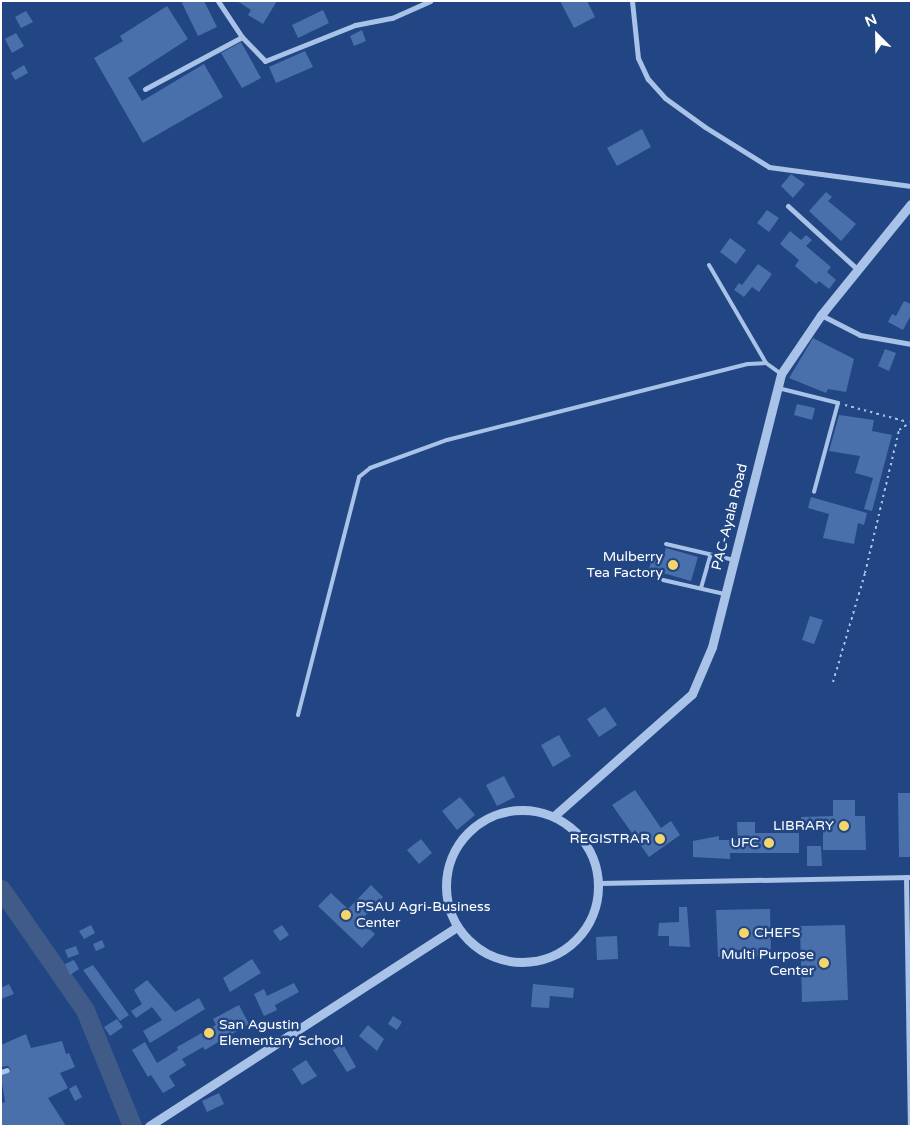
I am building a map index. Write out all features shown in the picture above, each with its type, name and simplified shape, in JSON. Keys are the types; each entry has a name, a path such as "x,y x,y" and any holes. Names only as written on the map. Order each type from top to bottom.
{"street":[{"path":"218,1 242,37 260,59 271,61 355,25 392,18 430,1"},
{"path":"632,1 638,58 648,79 666,98 704,127 769,167 911,186"},
{"path":"145,89 242,37"},
{"name":"PAC-Ayala Road","path":"554,816 692,694 712,647 776,387 781,374 821,315 911,204"},
{"path":"788,206 857,269"},
{"path":"821,315 860,335 911,344"},
{"path":"530,810 554,816 577,832 593,855 599,883 596,908 585,930 568,948 545,960 520,963 495,958 473,946 457,927 447,904 445,880 451,856 464,836 483,820 506,811 530,810"},
{"path":"599,883 908,877 910,1126"},
{"path":"149,1126 457,927"}],"lane":[{"path":"709,265 766,363 781,374"},
{"path":"298,715 359,477 370,468 447,440 748,364 766,363"},
{"path":"776,387 838,403 814,492"},
{"path":"666,544 710,556 734,560"},
{"path":"701,588 710,556"},
{"path":"663,580 725,594"}],"path":[{"path":"838,403 910,422"},
{"path":"832,682 864,573 899,430 910,422"}],"building":[{"path":"181,1 204,1 217,27 198,36"},
{"path":"237,1 277,1 263,24 248,15 251,10"},
{"path":"560,1 587,1 595,17 574,28"},
{"path":"167,6 188,39 128,78 142,101 204,64 223,97 143,143 94,58 123,41 120,36"},
{"path":"323,10 329,23 298,38 292,25"},
{"path":"26,11 33,22 21,28 15,17"},
{"path":"362,30 366,41 354,46 350,36"},
{"path":"16,33 24,46 12,53 5,39"},
{"path":"241,42 261,78 242,88 221,53"},
{"path":"305,51 313,67 276,83 269,67"},
{"path":"24,65 28,73 15,80 11,73"},
{"path":"642,129 651,147 617,166 607,148"},
{"path":"791,174 805,184 793,198 781,186"},
{"path":"826,192 832,197 828,201 856,224 841,241 809,211"},
{"path":"767,210 779,218 769,232 757,223"},
{"path":"790,231 801,240 806,235 812,240 806,246 831,267 827,272 836,280 829,289 819,281 816,284 795,266 799,260 780,244"},
{"path":"730,238 746,250 736,264 720,252"},
{"path":"758,264 772,274 759,292 752,287 744,297 734,290 739,283 742,285"},
{"path":"904,301 911,304 911,315 903,330 888,322 892,314 896,316"},
{"path":"813,338 854,359 846,392 828,389 826,393 789,378"},
{"path":"885,349 896,353 889,371 878,366"},
{"path":"797,404 815,408 812,420 794,415"},
{"path":"839,415 874,420 872,431 892,435 872,511 864,509 873,478 855,473 860,456 829,451"},
{"path":"811,497 867,513 864,525 858,523 854,544 823,538 829,514 808,508"},
{"name":"Mulberry Tea Factory","path":"666,548 698,557 691,581 649,569 652,558 662,561"},
{"path":"810,616 823,620 814,644 802,640"},
{"path":"605,707 617,725 599,737 587,719"},
{"path":"559,735 571,756 553,767 541,745"},
{"path":"504,776 515,797 497,806 486,785"},
{"path":"635,790 661,828 671,821 680,835 649,857 612,805"},
{"path":"898,793 911,793 911,857 899,857"},
{"path":"460,797 475,815 457,830 442,811"},
{"path":"833,800 855,800 855,816 865,816 866,850 823,850 823,828 802,829 801,817 833,816"},
{"path":"737,822 755,822 755,833 799,833 799,853 730,853 730,859 693,857 693,841 719,836 719,840 738,840"},
{"path":"421,839 432,853 419,864 407,850"},
{"path":"807,846 821,846 822,866 807,866"},
{"name":"PSAU Agri-Business Center","path":"371,885 383,897 360,921 375,934 362,948 318,906 331,893 348,909"},
{"path":"679,907 687,907 690,947 669,946 669,936 658,936 659,923 679,922"},
{"name":"CHEFS","path":"770,909 771,956 718,957 716,910"},
{"path":"91,925 95,933 84,939 79,931"},
{"path":"282,925 289,935 280,941 273,931"},
{"name":"Multi Purpose Center","path":"845,925 848,1000 802,1002 800,926"},
{"path":"617,936 618,959 597,960 596,937"},
{"path":"102,940 105,947 96,951 93,944"},
{"path":"76,946 79,954 68,958 65,950"},
{"path":"252,959 261,973 230,992 223,978"},
{"path":"74,960 79,969 70,975 65,964"},
{"path":"93,965 129,1015 120,1021 83,970"},
{"path":"147,980 175,1012 199,998 205,1009 150,1043 143,1031 162,1020 152,1007 136,1018 131,1011 142,1004 134,990"},
{"path":"294,983 299,992 275,1005 277,1010 264,1016 254,994 264,989 267,996"},
{"path":"9,984 14,994 1,999 1,988"},
{"path":"533,984 574,988 573,998 550,996 549,1008 531,1007"},
{"path":"239,1005 249,1024 205,1050 203,1047 182,1059 186,1065 169,1076 175,1086 163,1093 151,1075 148,1077 132,1050 145,1042 157,1063 178,1050 177,1047 216,1025 213,1019"},
{"path":"393,1016 402,1022 397,1030 388,1024"},
{"path":"117,1019 123,1027 110,1036 104,1027"},
{"path":"368,1025 384,1039 377,1051 359,1036"},
{"path":"26,1034 31,1048 62,1041 66,1054 69,1053 75,1067 60,1073 68,1088 48,1098 66,1126 1,1126 1,1103 5,1102 1,1076 11,1070 8,1066 1,1067 1,1045"},
{"path":"343,1044 356,1067 347,1072 333,1050"},
{"path":"306,1060 317,1076 302,1085 292,1069"},
{"path":"76,1085 82,1097 75,1101 69,1089"},
{"path":"219,1093 224,1104 207,1112 202,1101"}],"waterway":[{"path":"1,889 85,1010 132,1126"}],"place":[{"name":"Mulberry Tea Factory","path":"673,565"},
{"name":"LIBRARY","path":"844,826"},
{"name":"REGISTRAR","path":"660,839"},
{"name":"UFC","path":"769,843"},
{"name":"PSAU Agri-Business Center","path":"346,915"},
{"name":"CHEFS","path":"744,933"},
{"name":"Multi Purpose Center","path":"824,963"},
{"name":"San Agustin Elementary School","path":"209,1033"}]}
